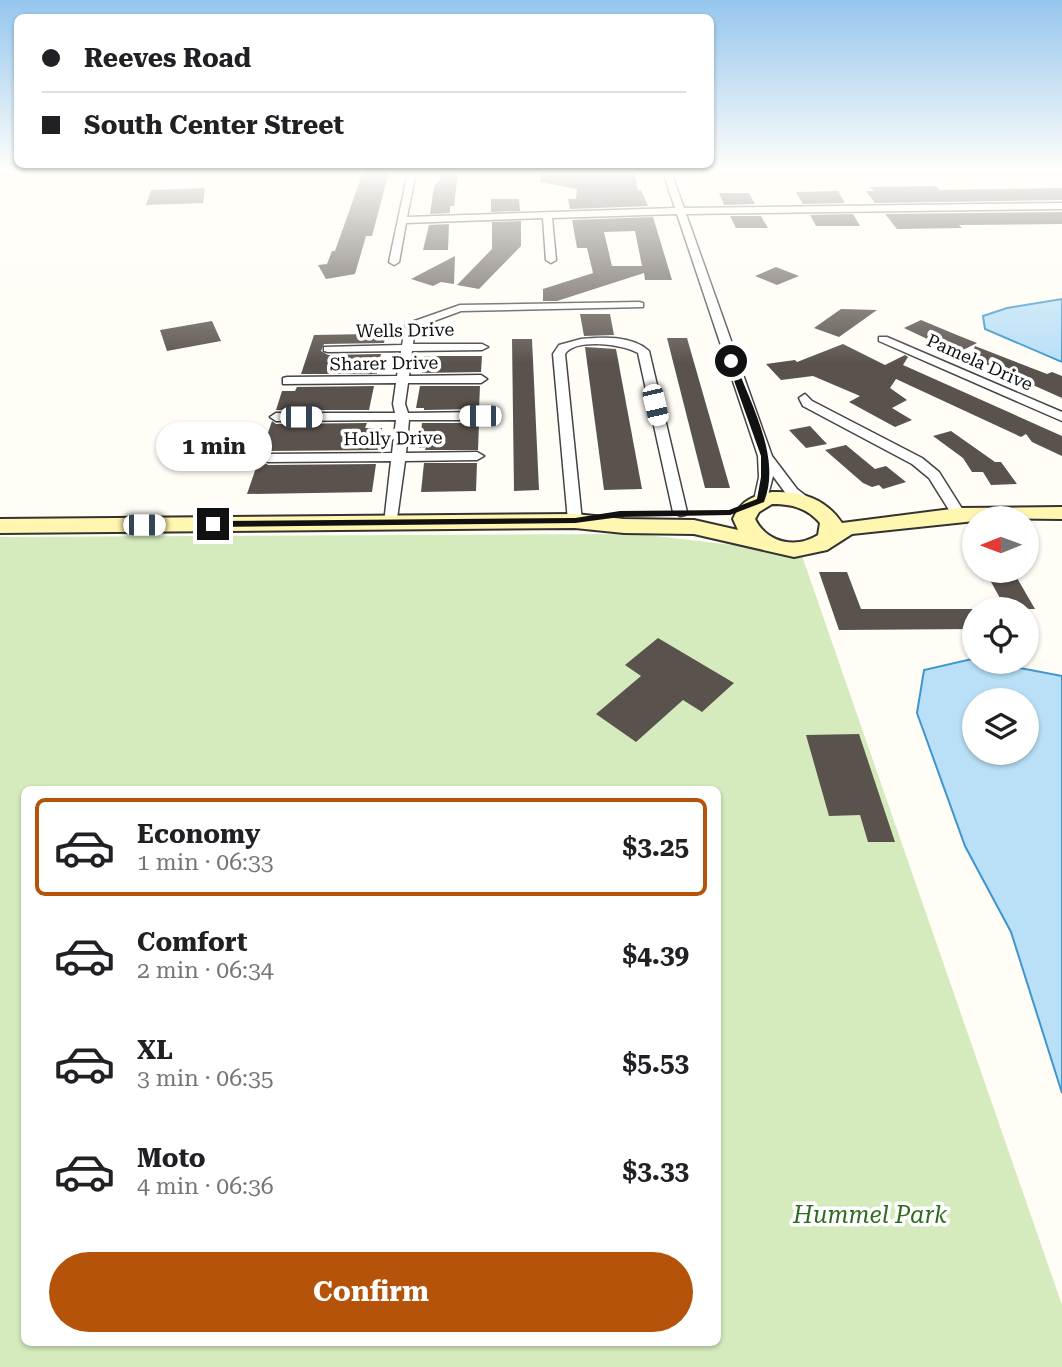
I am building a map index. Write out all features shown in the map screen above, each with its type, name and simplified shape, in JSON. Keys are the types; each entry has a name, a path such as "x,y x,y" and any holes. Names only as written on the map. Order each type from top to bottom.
{"main road":[{"path":"575,521 620,514 730,513 756,503 784,498 852,515 894,509 925,509 959,515"},
{"path":"756,503 744,519 753,535 762,542"},
{"path":"813,506 831,523 829,538"},
{"path":"0,526 575,521 624,526 694,527 774,547 800,550 822,544 847,528 959,515 1062,513"}],"street":[{"path":"394,262 400,236"},
{"path":"549,236 551,260"},
{"path":"687,236 765,456 766,477 756,503"},
{"path":"391,523 403,417 399,404 410,326 460,308 639,305"},
{"name":"Pamela Drive","path":"883,339 1062,417"},
{"path":"575,521 560,351 577,343 619,342 632,344 643,351 680,512"},
{"name":"Wells Drive","path":"328,349 482,347"},
{"name":"Sharer Drive","path":"287,381 481,379"},
{"path":"805,398 807,403 917,461 930,471 959,515"},
{"path":"276,417 480,416"},
{"name":"Holly Drive","path":"268,458 477,456"},
{"path":"765,456 792,492 813,506"}],"green space":[{"name":"Hummel Park","path":"639,534 801,553 1062,1305 1062,1367 0,1367 0,537"}],"water":[{"path":"1062,299 1062,362 985,329 983,316 1007,308"},
{"path":"962,661 962,674 1039,674 1039,672 1062,676 1062,1093 1011,932 965,846 917,713 924,670"}],"building":[{"path":"340,236 372,236 366,236 355,274 326,279 318,265 327,264 332,251 335,251"},
{"path":"426,236 449,236 448,250 423,250"},
{"path":"492,236 521,236 521,246 479,289 457,285 492,249"},
{"path":"575,236 605,236 612,266 642,266 636,236 659,236 672,280 645,280 644,273 557,301 543,301 543,289 593,273 587,248 577,248"},
{"path":"455,256 454,284 441,282 433,286 411,279"},
{"path":"776,267 799,276 777,285 755,276"},
{"path":"841,309 877,310 839,337 814,328"},
{"path":"580,314 610,314 614,335 584,336"},
{"path":"921,320 977,343 957,353 904,328"},
{"path":"212,321 221,341 167,351 160,330"},
{"path":"371,329 387,329 384,343 324,344 321,351 328,355 381,354 377,374 301,374 314,335 369,334"},
{"path":"667,338 687,338 730,488 705,488"},
{"path":"512,339 532,339 539,490 514,491"},
{"path":"843,344 885,365 905,355 908,357 903,365 1062,436 1062,456 1032,442 1026,434 1021,437 896,379 890,388 907,400 892,408 912,420 895,427 849,402 860,396 813,376 781,380 766,364 795,360 797,362"},
{"path":"975,346 1047,374 1052,372 1062,376 1062,398 970,357"},
{"path":"585,347 616,349 642,489 604,490"},
{"path":"424,356 482,356 481,372 422,373"},
{"path":"374,386 369,410 276,410 282,391 295,391 297,387"},
{"path":"420,386 480,386 479,409 416,408"},
{"path":"272,421 276,424 367,423 365,428 382,428 378,450 268,451 260,456"},
{"path":"422,423 479,423 478,450 419,448"},
{"path":"810,426 827,444 806,448 789,430"},
{"path":"951,431 995,462 1001,462 1017,484 991,485 983,472 972,472 963,458 933,436"},
{"path":"846,445 875,469 886,466 906,482 883,489 879,485 872,487 863,483 825,450"},
{"path":"259,459 268,465 376,464 372,492 247,494"},
{"path":"424,463 477,463 476,491 421,492"},
{"path":"819,572 847,572 861,609 962,609 962,629 839,630"},
{"path":"992,583 1020,583 1028,597 999,597"},
{"path":"658,638 734,683 702,712 683,700 636,742 596,714 641,676 625,665"},
{"path":"859,734 895,842 868,842 860,815 829,816 806,735"}],"route":[{"path":"213,524 575,521 620,514 730,513 761,500 766,477 765,456 731,361"}]}
